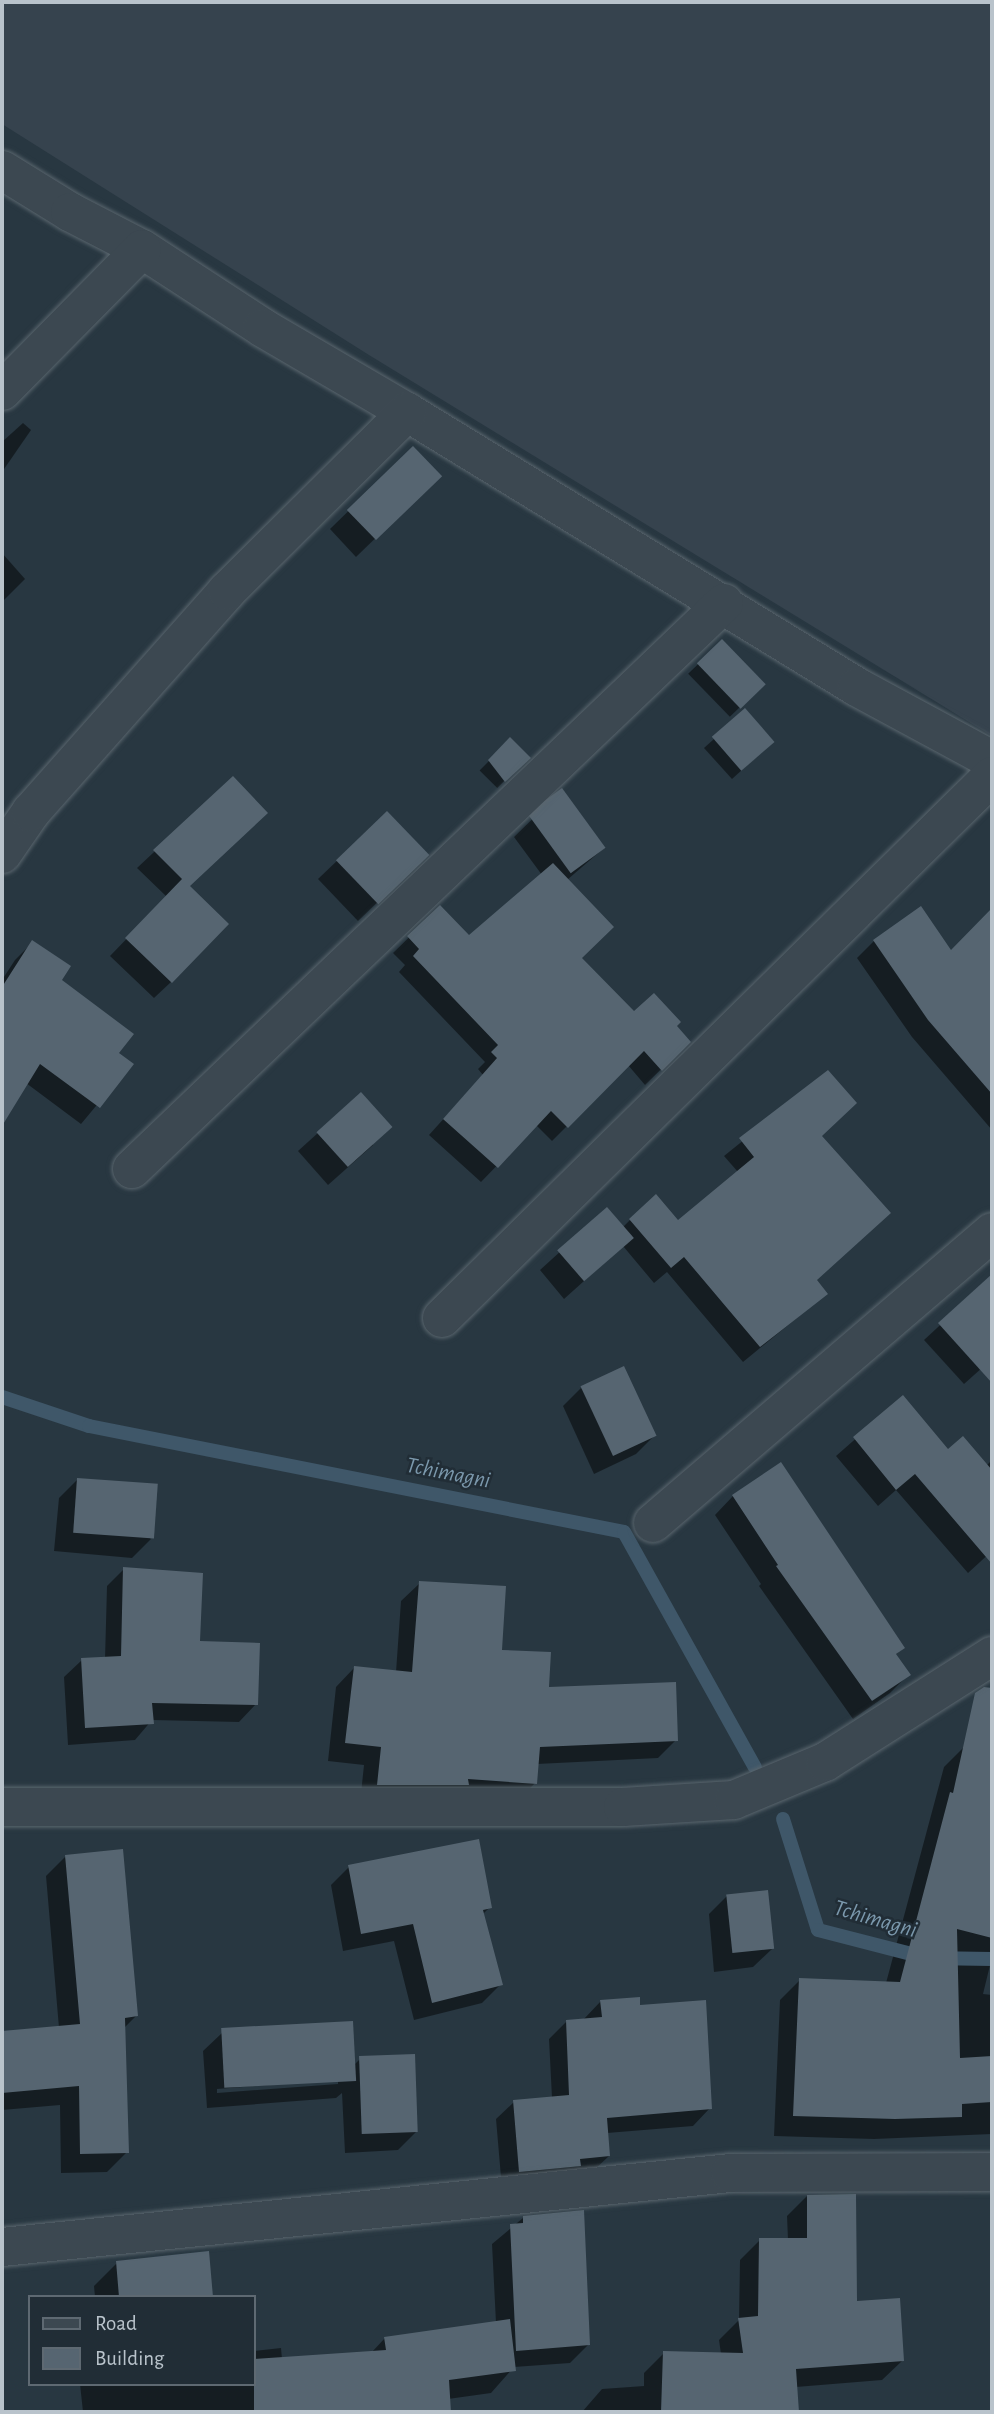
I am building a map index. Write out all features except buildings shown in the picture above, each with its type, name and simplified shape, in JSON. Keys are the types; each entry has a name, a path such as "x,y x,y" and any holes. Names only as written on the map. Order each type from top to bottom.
{"street":[{"path":"2,170 70,212 142,249 263,328 724,603 857,687 992,760"},
{"path":"2,391 142,249"},
{"path":"2,854 31,812 227,591 407,412"},
{"path":"132,1169 724,603"},
{"path":"442,1318 992,776"},
{"path":"653,1523 992,1232"},
{"path":"2,1807 623,1807 734,1800 825,1762 992,1656"},
{"path":"2,2248 730,2173 992,2172"}],"shaded area":[{"path":"2,2 992,2 992,736 369,355 2,124"}],"waterway":[{"name":"Tchimagni","path":"2,1397 89,1426 624,1532 755,1767"},
{"name":"Tchimagni","path":"783,1819 818,1930 927,1958 992,1959"}]}
